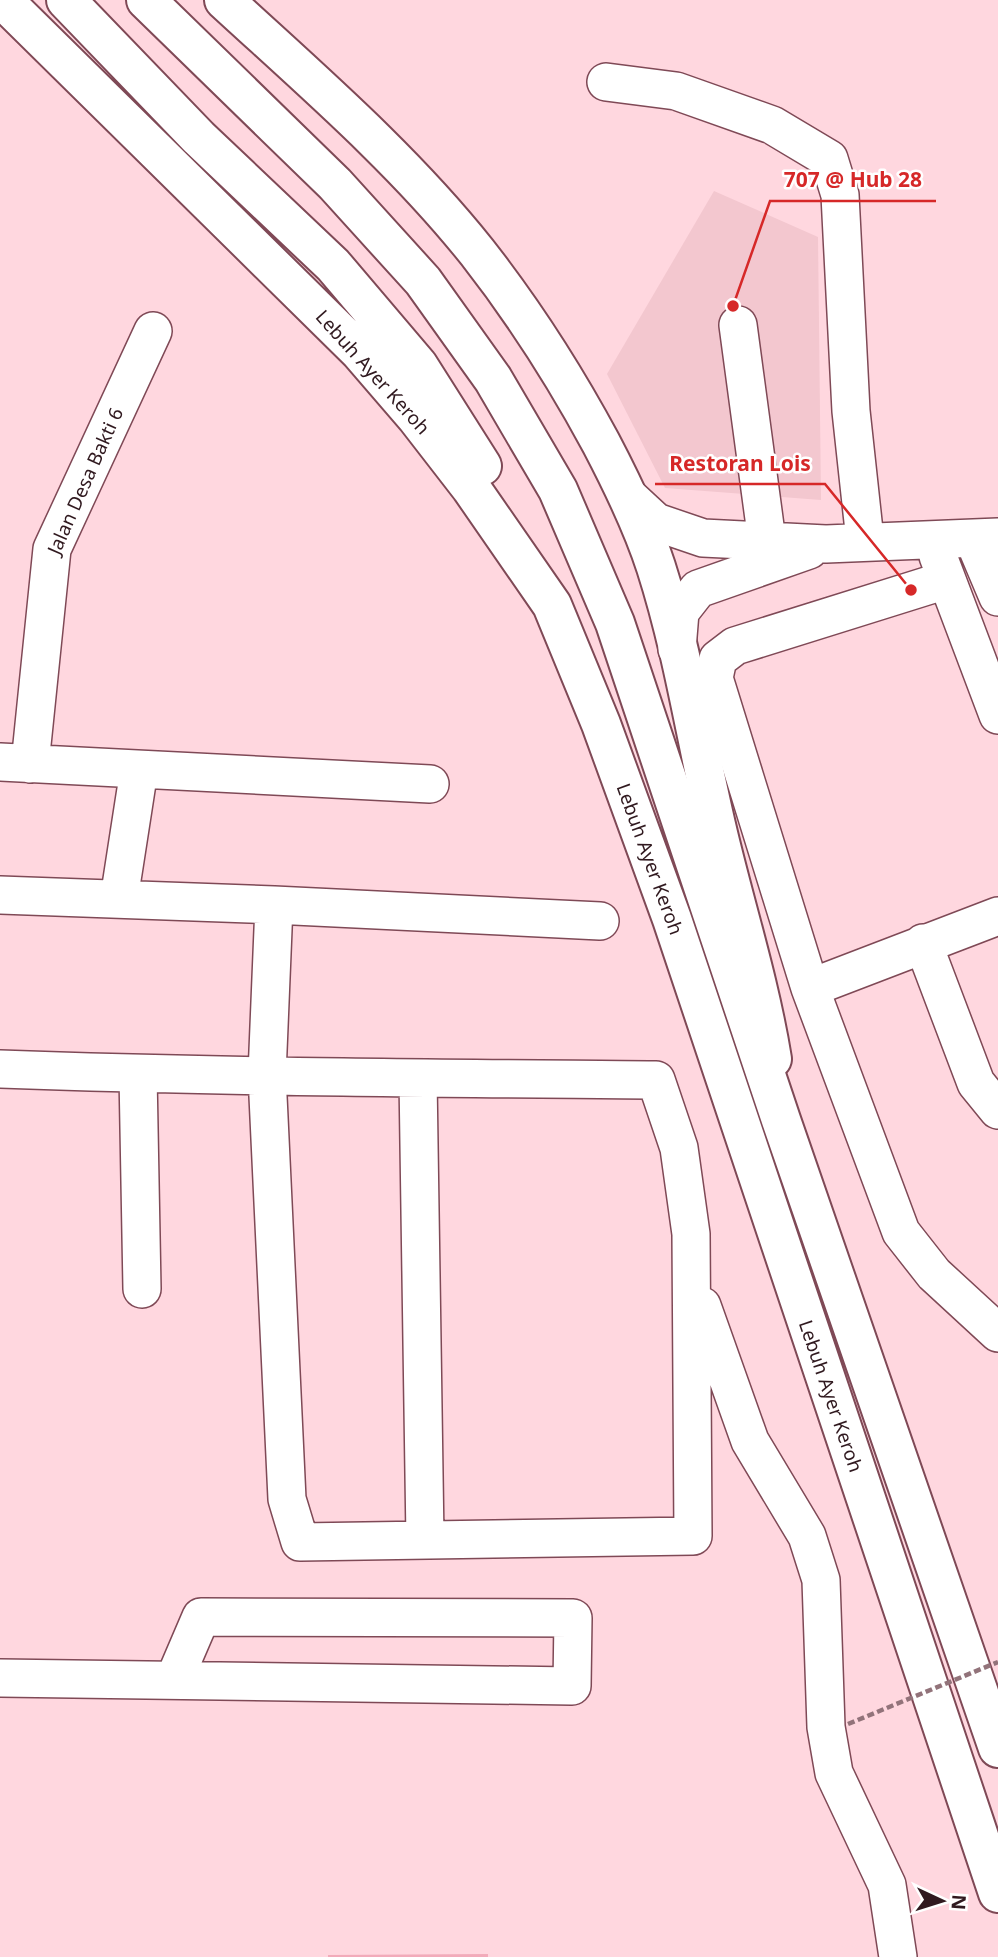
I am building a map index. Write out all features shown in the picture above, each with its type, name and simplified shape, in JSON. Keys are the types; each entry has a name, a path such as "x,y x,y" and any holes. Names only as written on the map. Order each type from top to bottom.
{"main road":[{"name":"Lebuh Ayer Keroh","path":"3,0 360,352 416,416 463,478 552,606 601,724 672,919 998,1893"},
{"path":"66,0 199,138 333,265 418,365 484,468 552,606"},
{"path":"146,0 335,184 423,281 493,379 558,490 615,623 781,1121 991,1711 998,1748"},
{"path":"224,0 408,174 476,251 534,329 581,407 629,497 656,567 717,828 763,1002 781,1121"}],"street":[{"path":"606,82 676,91 772,125 829,159 840,195 851,411 865,540"},
{"path":"738,325 767,541"},
{"name":"Jalan Desa Bakti 6","path":"15,763 52,548 153,331"},
{"path":"629,497 656,522 703,538 826,544 865,540 986,538 998,597"},
{"path":"933,540 998,715"},
{"path":"677,649 680,612 698,589 826,544"},
{"path":"946,580 747,642 718,659 714,678 810,988 901,1232 934,1274 995,1325"},
{"path":"15,763 430,784"},
{"path":"119,899 139,770"},
{"path":"0,895 600,921"},
{"path":"0,1069 138,1074 267,1076 656,1080 679,1148 691,1234 693,1536 300,1542 287,1499 267,1076 274,905"},
{"path":"810,988 998,916"},
{"path":"923,943 976,1083 998,1110"},
{"path":"138,1074 142,1289"},
{"path":"418,1077 425,1540"},
{"path":"693,1278 750,1441 807,1536 821,1580 826,1727 834,1773 887,1885 898,1957"},
{"path":"0,1678 572,1686 573,1618 201,1617 174,1680"}],"path":[{"path":"848,1724 998,1662"}],"shaded area":[{"path":"714,191 818,237 821,500 665,488 607,374"},
{"path":"488,1954 488,1957 328,1957 328,1955"}],"place":[{"name":"707 @ Hub 28","path":"733,306"},
{"name":"Restoran Lois","path":"911,590"}]}
